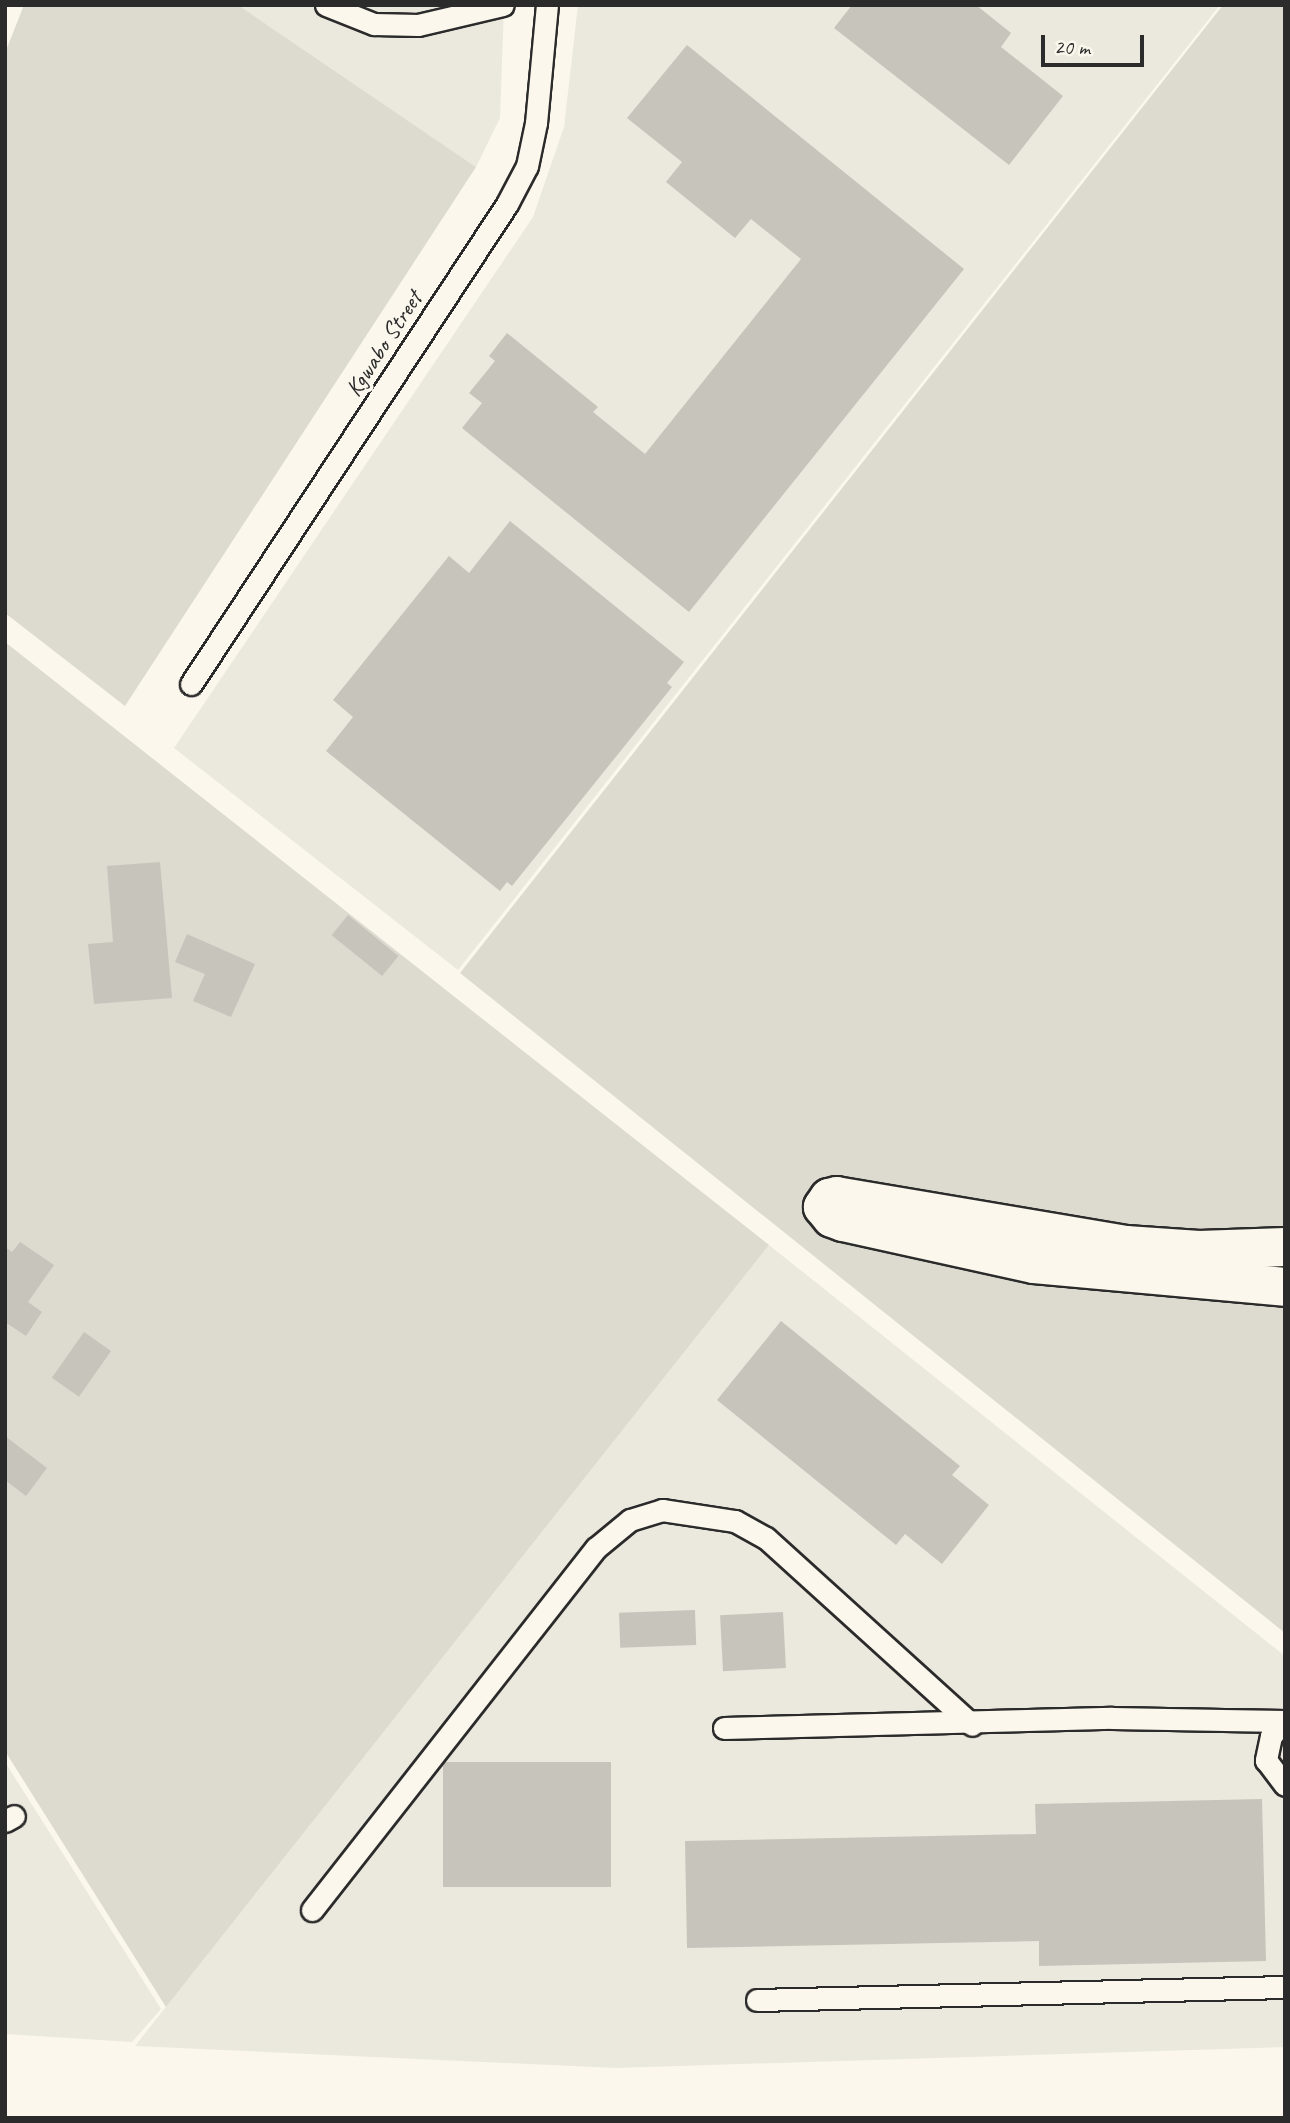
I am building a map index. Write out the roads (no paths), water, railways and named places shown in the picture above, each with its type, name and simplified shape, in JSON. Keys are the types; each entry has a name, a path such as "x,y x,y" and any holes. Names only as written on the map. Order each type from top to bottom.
{"street":[{"path":"1285,1247 1199,1250 1126,1245 837,1196 829,1198 823,1207 832,1219 843,1222 1034,1264 1285,1287"}],"lane":[{"path":"326,5 374,24 418,25 503,5"},
{"name":"Kgwabo Street","path":"191,684 508,204 527,166 536,123 547,5"},
{"path":"312,1910 596,1548 630,1520 662,1510 735,1521 766,1538 972,1725"},
{"path":"724,1728 972,1725 1112,1718 1284,1721"},
{"path":"1284,1721 1266,1748 1271,1772 1285,1785"},
{"path":"757,2000 1285,1987"}]}
